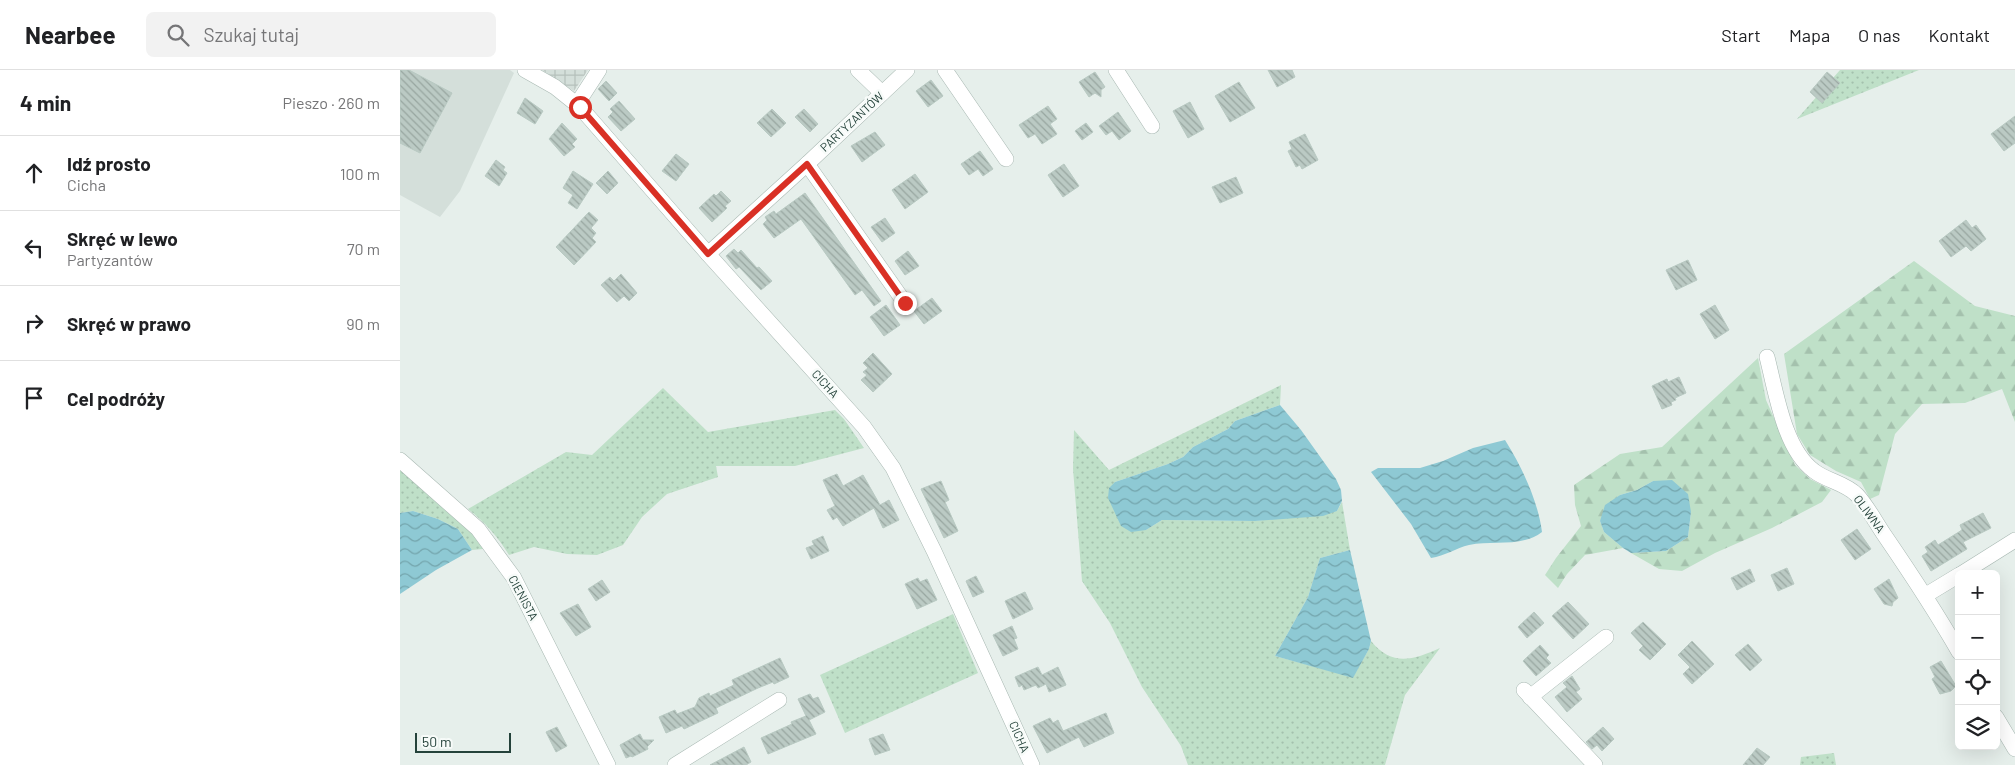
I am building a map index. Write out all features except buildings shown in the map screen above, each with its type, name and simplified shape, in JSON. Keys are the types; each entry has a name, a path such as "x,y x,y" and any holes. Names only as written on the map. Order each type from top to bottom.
{"street":[{"name":"CICHA","path":"525,70 555,87 577,104 708,254 864,427 894,468 1032,765"},
{"path":"577,104 599,70"},
{"path":"858,70 882,93"},
{"name":"PARTYZANTÓW","path":"708,254 907,70"},
{"path":"945,70 1006,159"},
{"path":"1116,70 1152,126"},
{"path":"807,164 905,303"},
{"name":"OLIWNA","path":"1767,357 1789,435 1800,457 1815,472 1838,482 1857,495 1926,595 1955,645"},
{"name":"CIENISTA","path":"400,460 478,529 514,578 608,765"},
{"path":"1966,570 2015,540"},
{"path":"1926,595 1955,577"},
{"path":"1595,765 1527,693 1606,637"},
{"path":"675,765 779,700"},
{"path":"2000,724 2015,749"}],"shaded area":[{"path":"400,70 510,70 514,73 460,191 440,217 400,195"},
{"path":"542,70 588,70 574,91"}],"green space":[{"path":"1840,70 1919,70 1797,119"},
{"path":"1914,261 1975,306 2015,316 2015,422 2002,389 1965,403 1922,404 1895,434 1879,495 1870,499 1861,482 1836,471 1810,455 1797,434 1784,354"},
{"path":"1758,358 1766,400 1795,465 1810,479 1831,490 1822,502 1772,528 1715,553 1682,571 1659,569 1631,553 1666,551 1688,537 1691,512 1653,481 1637,490 1620,495 1600,521 1604,532 1623,548 1585,555 1567,574 1558,588 1545,575 1581,526 1575,505 1574,485 1620,454 1662,447"},
{"path":"1281,385 1280,405 1235,421 1228,429 1193,447 1183,457 1168,464 1115,482 1146,530 1162,520 1255,521 1337,511 1342,502 1350,550 1320,558 1308,597 1275,656 1353,677 1369,649 1371,641 1387,655 1403,659 1421,656 1440,648 1405,695 1385,765 1188,765 1181,746 1142,687 1110,623 1082,581 1073,469 1074,430 1109,470"},
{"path":"663,388 708,432 835,410 844,419 864,448 795,466 716,466 718,477 667,494 642,517 623,545 597,555 567,554 534,547 509,555 491,530 468,509 566,452 592,455"},
{"path":"400,468 475,535 483,549 472,550 458,529 438,519 413,511 400,513"},
{"path":"953,614 978,673 845,733 820,675"},
{"path":"1834,753 1836,765 1800,765 1801,757"}],"water":[{"path":"1280,405 1301,430 1336,479 1341,490 1342,501 1337,511 1323,516 1255,521 1162,520 1146,530 1131,532 1121,526 1108,498 1109,488 1115,482 1183,457 1193,447 1228,429 1235,421"},
{"path":"1505,440 1528,484 1537,508 1542,532 1534,537 1516,542 1469,545 1431,558 1411,524 1371,472 1378,468 1420,468 1443,461 1473,448"},
{"path":"1672,480 1688,494 1691,512 1688,537 1666,551 1631,553 1604,532 1600,521 1605,505 1620,495 1637,490 1653,481"},
{"path":"413,511 438,519 458,529 472,550 436,570 400,594 400,513"},
{"path":"1350,550 1371,641 1369,649 1353,678 1275,656 1308,597 1320,558"}],"route":[{"path":"580,107 708,254 807,164 905,303"}]}
